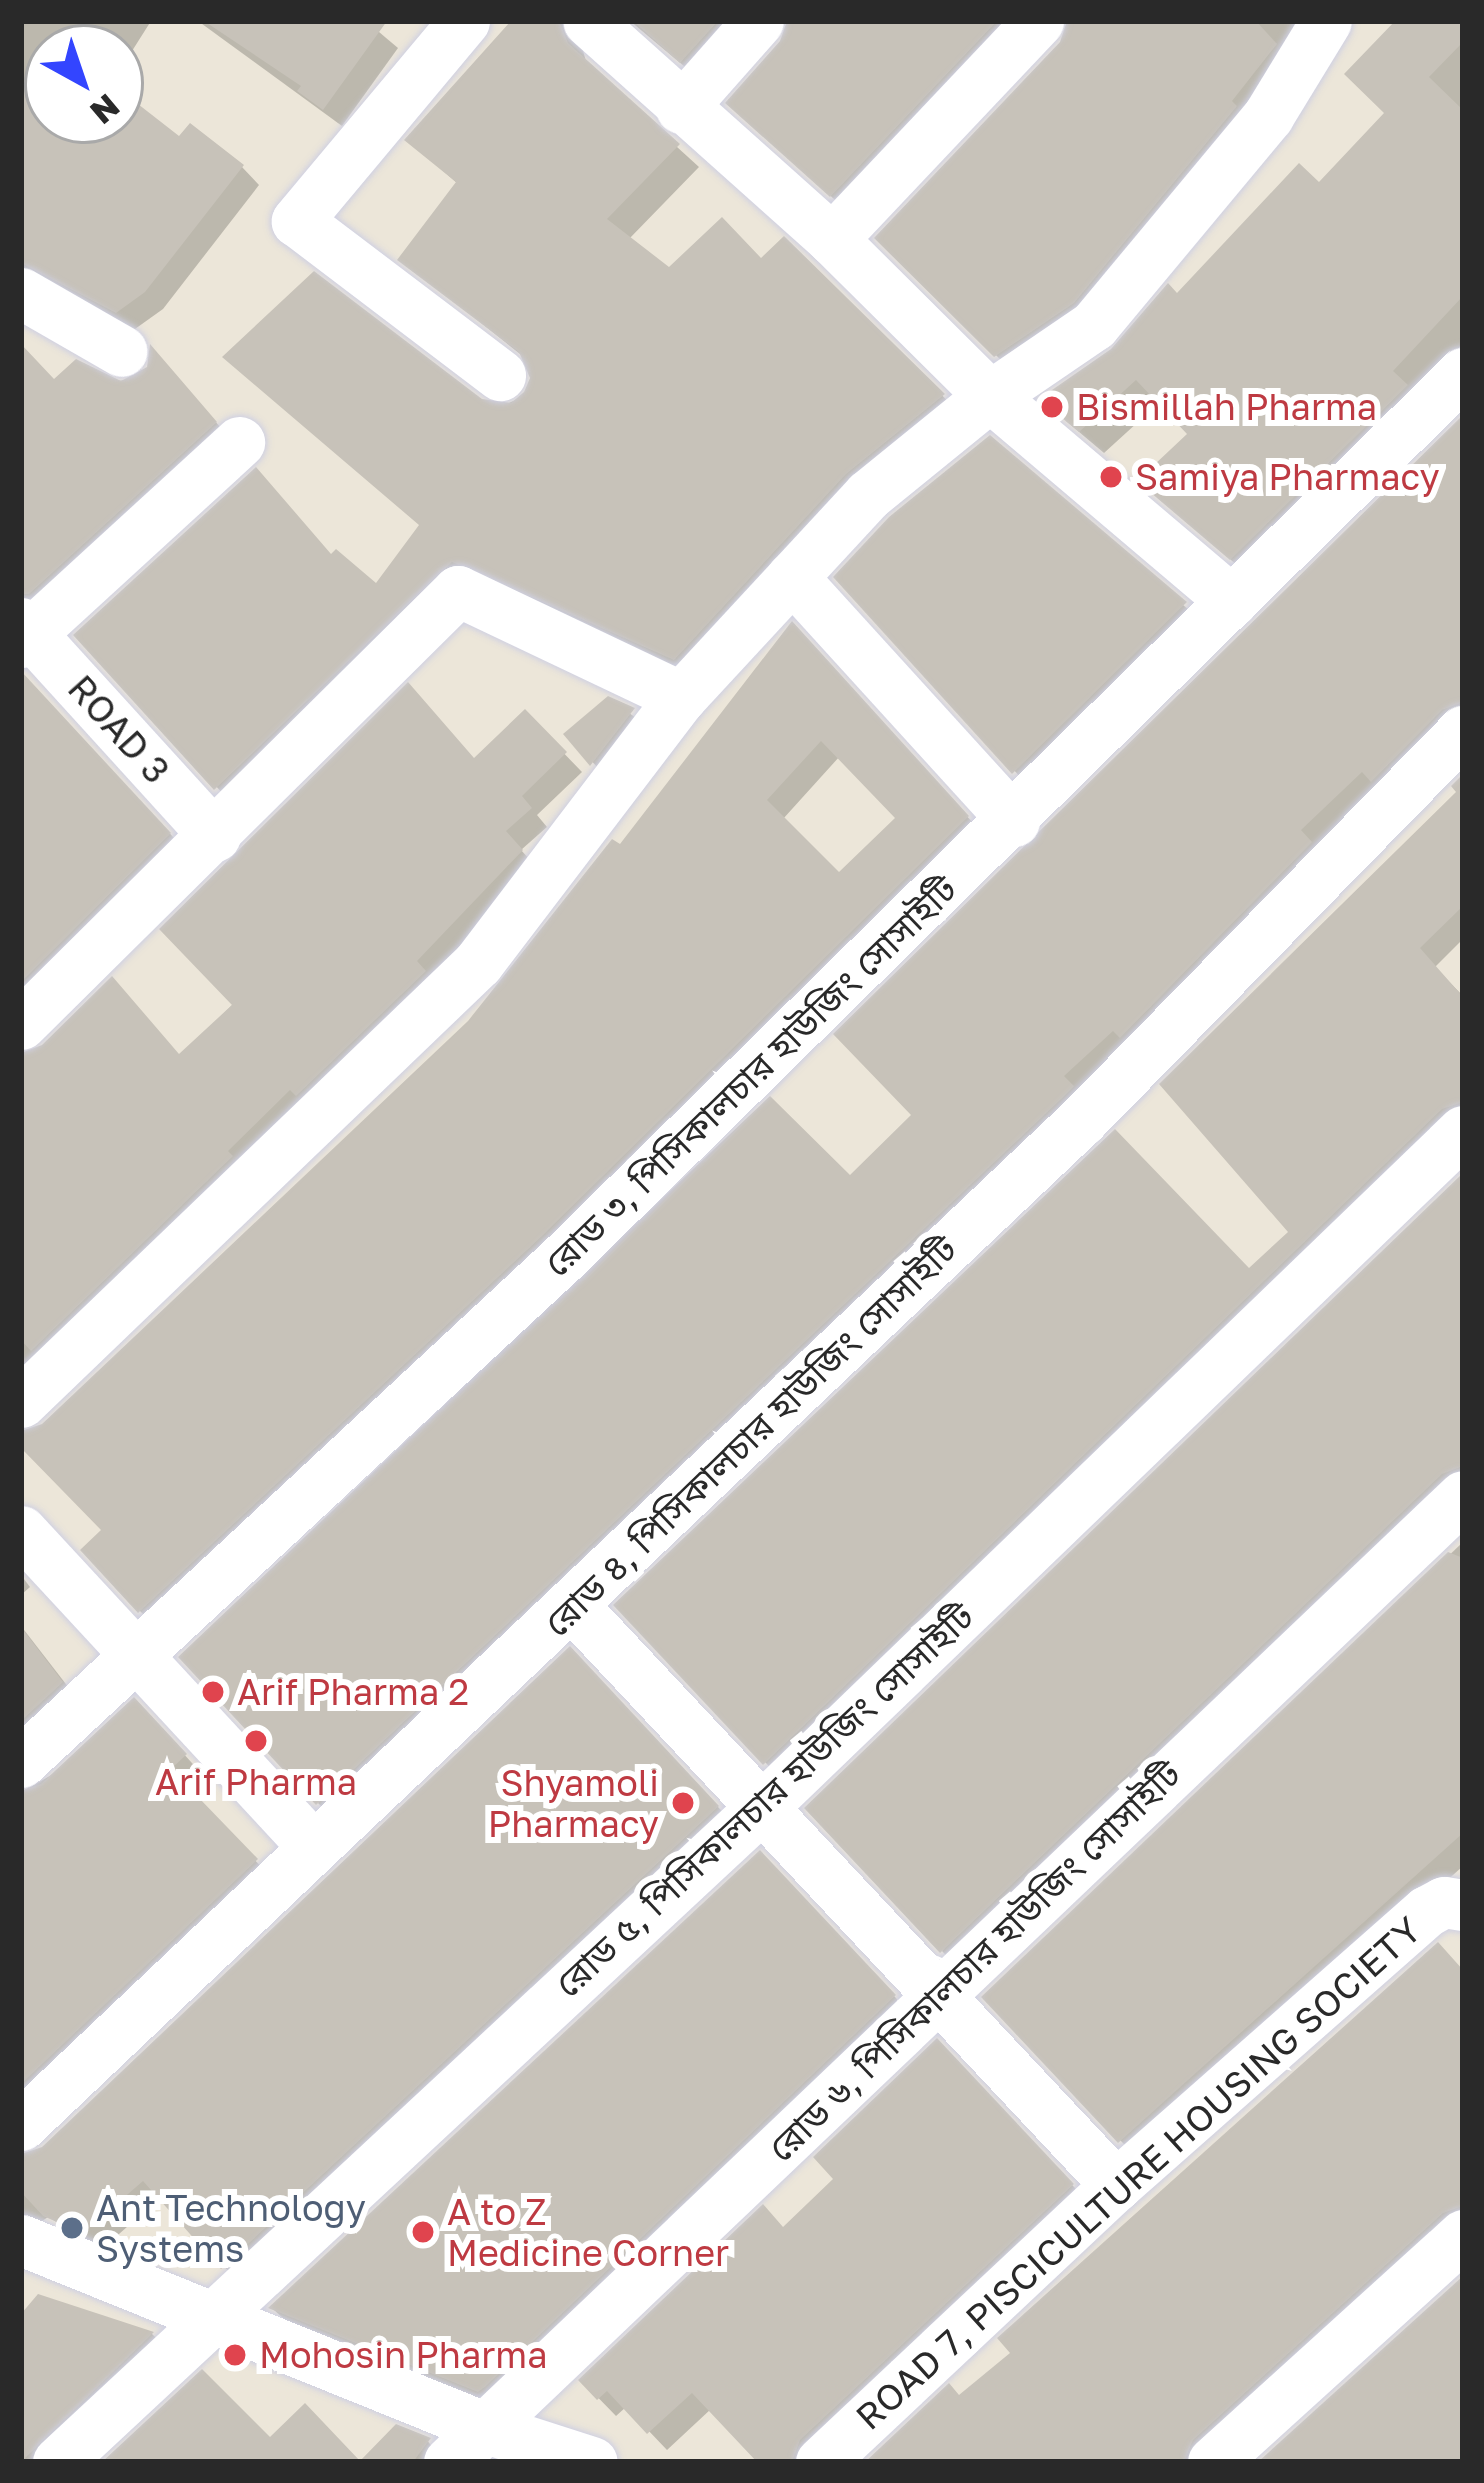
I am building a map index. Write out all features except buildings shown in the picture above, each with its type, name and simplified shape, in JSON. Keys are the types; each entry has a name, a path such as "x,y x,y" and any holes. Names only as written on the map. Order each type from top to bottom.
{"street":[{"path":"464,21 298,220 500,375"},
{"path":"588,21 832,239 990,396 1232,601"},
{"path":"681,108 758,21"},
{"path":"832,239 1038,21"},
{"path":"21,1402 478,963 681,697 868,496 990,396 1094,325 1268,116 1326,21"},
{"path":"21,293 122,351"},
{"name":"রোড ৩, পিসিকালচার হাউজিং সোসাইটি","path":"21,1762 1014,821 1463,374"},
{"path":"24,632 239,442"},
{"path":"792,577 1014,821"},
{"path":"21,1024 458,591 681,697"},
{"name":"ROAD 3","path":"24,632 215,836"},
{"name":"রোড ৪, পিসিকালচার হাউজিং সোসাইটি","path":"21,2125 1082,1120 1463,731"},
{"name":"রোড ৫, পিসিকালচার হাউজিং সোসাইটি","path":"58,2462 206,2316 762,1807 1463,1132"},
{"name":"রোড ৬, পিসিকালচার হাউজিং সোসাইটি","path":"468,2445 1463,1496"},
{"path":"21,1531 313,1846"},
{"path":"572,1606 937,2001 1116,2185"},
{"name":"ROAD 7, PISCICULTURE HOUSING SOCIETY","path":"821,2462 1116,2185 1426,1911 1444,1902 1463,1905"},
{"path":"1213,2462 1463,2235"},
{"path":"21,2240 206,2316 468,2445 592,2462"}],"place":[{"name":"Bismillah Pharma","path":"1052,407"},
{"name":"Samiya Pharmacy","path":"1111,477"},
{"name":"Arif Pharma 2","path":"213,1692"},
{"name":"Arif Pharma","path":"256,1741"},
{"name":"Shyamoli Pharmacy","path":"683,1803"},
{"name":"Ant Technology Systems","path":"72,2228"},
{"name":"A to Z Medicine Corner","path":"423,2232"},
{"name":"Mohosin Pharma","path":"235,2355"}]}
